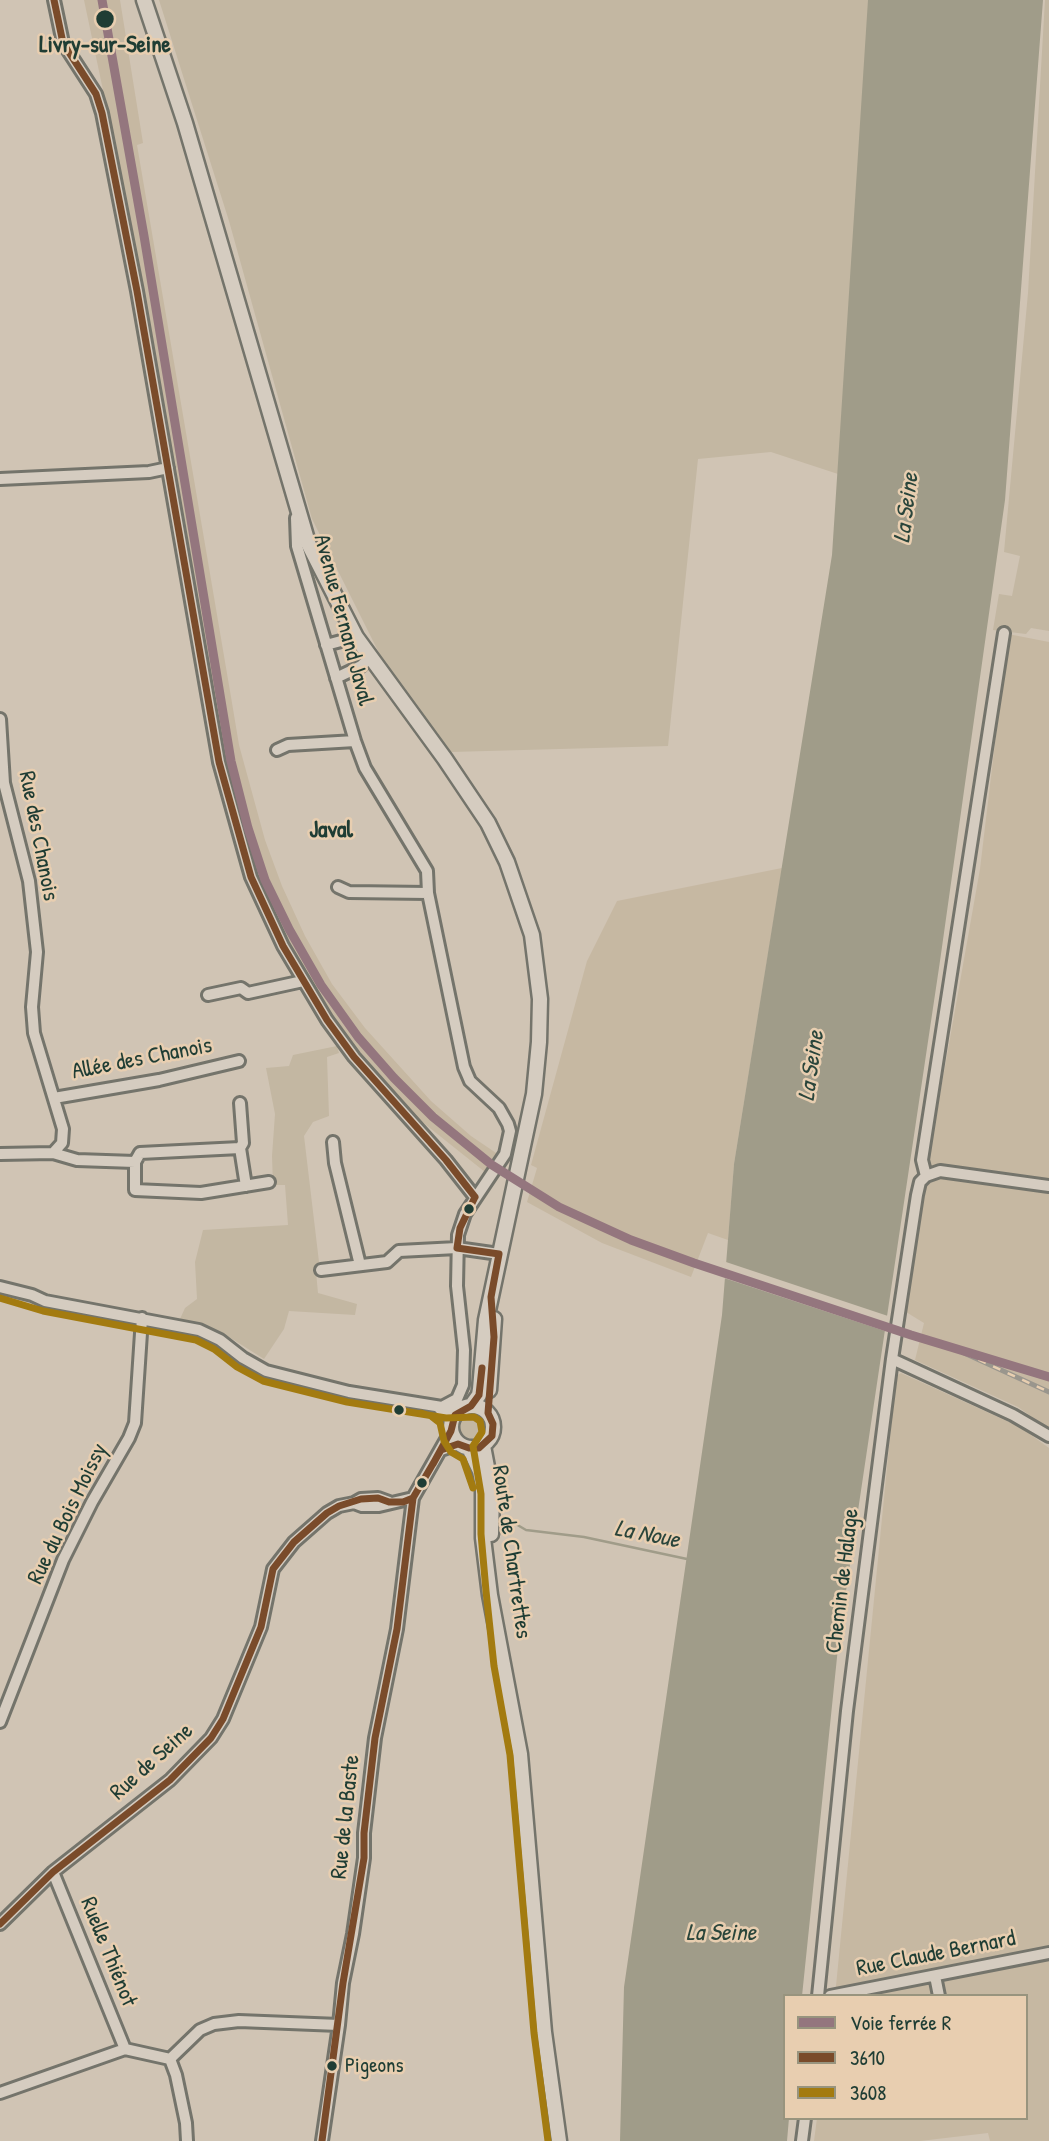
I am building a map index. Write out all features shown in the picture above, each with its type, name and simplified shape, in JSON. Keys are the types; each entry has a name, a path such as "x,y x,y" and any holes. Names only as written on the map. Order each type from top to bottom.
{"main road":[{"path":"144,0 185,124 308,543 356,637 488,823 507,862 532,934 540,999 534,1094 491,1297 483,1345 479,1395 468,1407"},
{"path":"488,1413 494,1337 491,1297"},
{"path":"477,1406 488,1413 494,1430 492,1436 463,1438 459,1411 477,1406"},
{"name":"Route de Chartrettes","path":"463,1438 492,1493 491,1533 504,1664 520,1754 544,2032 559,2141"}],"street":[{"path":"54,0 63,43 96,94 102,113 137,291 219,762 251,877 283,946 303,981 354,1057 446,1160 475,1197"},
{"path":"0,480 149,472 168,468"},
{"name":"Avenue Fernand Javal","path":"296,509 298,546 355,741 365,768 427,869 432,915 464,1067 470,1081 499,1108 510,1131 505,1154 475,1197 460,1228 463,1249 457,1286 464,1374 461,1393 457,1399 439,1407"},
{"path":"1004,633 922,1160 926,1176 940,1171 1049,1186"},
{"path":"327,645 356,637"},
{"path":"336,678 361,666 370,658"},
{"name":"Rue des Chanois","path":"0,719 4,783 29,881 37,952 32,1007 34,1033 62,1129 61,1143 53,1153"},
{"name":"Avenue Fernand Javal","path":"278,750 288,745 355,741"},
{"path":"338,887 349,892 428,892"},
{"path":"208,995 241,988 248,993 303,981"},
{"name":"Allée des Chanois","path":"54,1098 137,1085 239,1061"},
{"path":"240,1103 243,1143 240,1148 246,1186"},
{"path":"333,1142 335,1163 360,1265"},
{"path":"240,1148 139,1153 135,1162 135,1190 201,1193 270,1182"},
{"path":"0,1154 53,1153 77,1160 135,1162"},
{"name":"Chemin de Halage","path":"824,1994 846,1724 892,1359 917,1195 920,1182 926,1176"},
{"path":"321,1270 387,1262 399,1251 463,1249 499,1254"},
{"path":"0,1287 45,1301 199,1330 220,1340 266,1371 349,1392 439,1407 468,1407"},
{"name":"Rue du Bois Moissy","path":"0,1722 63,1560 135,1423 142,1318"},
{"path":"892,1359 1013,1415 1049,1436"},
{"path":"413,1498 441,1450 463,1438 439,1407"},
{"name":"Rue de Seine","path":"0,1924 53,1872 170,1780 211,1738 223,1719 261,1627 275,1565 294,1542 339,1506 370,1498 403,1502 413,1498"},
{"name":"Rue de la Baste","path":"322,2141 343,1983 364,1858 375,1738 397,1629 413,1498"},
{"name":"Ruelle Thiénot","path":"53,1872 125,2049"},
{"name":"Rue Claude Bernard","path":"830,1994 1049,1953"},
{"path":"935,1976 939,1994"},
{"path":"170,2059 200,2030 214,2024 239,2021 339,2025"},
{"path":"0,2093 125,2049 170,2059"},
{"path":"170,2059 184,2111 187,2141"},
{"path":"802,2141 805,2120"}],"shaded area":[{"path":"84,0 120,0 143,143 137,145 239,745 265,840 305,936 332,984 365,1028 431,1101 471,1136 499,1155 485,1172 411,1113 340,1028 287,942 251,859 225,763 115,147"},
{"path":"159,0 869,0 838,474 771,452 698,459 668,746 451,752 384,663 312,519 229,221"},
{"path":"1045,0 1049,0 1049,631 1031,628 1026,634 993,630 999,594 1012,596 1020,556 1004,552 1028,293"},
{"path":"1008,634 1049,642 1049,1429 1018,1407 915,1360 924,1323 906,1312 924,1185 980,869"},
{"path":"782,868 734,1164 728,1240 708,1233 691,1277 602,1243 527,1202 537,1168 531,1165 587,961 617,901"},
{"path":"337,1046 339,1053 327,1057 329,1116 313,1122 304,1136 319,1262 316,1272 318,1293 357,1304 355,1315 289,1311 284,1329 264,1359 229,1337 180,1319 185,1308 197,1299 195,1262 203,1230 288,1225 285,1185 273,1185 275,1114 266,1068 289,1066 293,1055"},
{"path":"901,1373 1020,1427 1049,1448 1049,2141 990,2141 988,2133 920,2141 814,2141 817,2120 1028,2120 1028,1994 835,1994 896,1376"},
{"path":"473,1412 484,1417 489,1428 484,1439 473,1444 462,1439 457,1428 462,1417"}],"water":[{"name":"La Seine","path":"868,0 1043,0 1005,500 940,961 839,1638 802,1994 783,1994 783,2120 789,2120 787,2141 620,2141 624,1987 722,1315 734,1164 832,555"}],"pier":[{"path":"723,1261 891,1317 888,1332 721,1277"}],"waterway":[{"name":"La Noue","path":"504,1517 526,1530 584,1537 687,1559"}],"railway":[{"path":"964,1353 1049,1392"}],"rail line":[{"name":"R","path":"102,0 231,761 265,880 321,985 358,1037 433,1117 492,1165 559,1207 631,1240 694,1263 911,1335 1049,1377"}],"transit line":[{"name":"3610","path":"54,0 63,43 96,94 102,113 137,291 219,762 251,877 283,946 327,1020 354,1057 446,1160 475,1197"},
{"name":"3610","path":"475,1197 460,1228 457,1248 499,1254"},
{"name":"3610","path":"413,1498 441,1450 458,1444 479,1448 492,1436 493,1424 488,1413 494,1337 491,1297 499,1254"},
{"name":"3608","path":"0,1298 43,1311 196,1340 263,1381 347,1402 446,1418 474,1417 480,1421 482,1432 473,1446 481,1494 486,1591 494,1666 510,1755 534,2033 548,2141"},
{"name":"3610","path":"433,1464 451,1431 455,1415 471,1406 479,1395 482,1368"},
{"name":"3608","path":"421,1413 440,1423 444,1441 451,1452 463,1459 473,1488"},
{"name":"3610","path":"0,1924 53,1872 170,1780 211,1738 223,1719 261,1627 273,1569 294,1542 339,1506 361,1499 378,1498 389,1502 403,1502 413,1498"},
{"name":"3610","path":"322,2141 343,1983 364,1858 364,1833 375,1738 397,1629 413,1498"}],"place":[{"name":"Livry-sur-Seine","path":"105,19"},
{"name":"Pigeons","path":"332,2066"}],"district":[{"name":"Javal","path":"331,831"}]}
